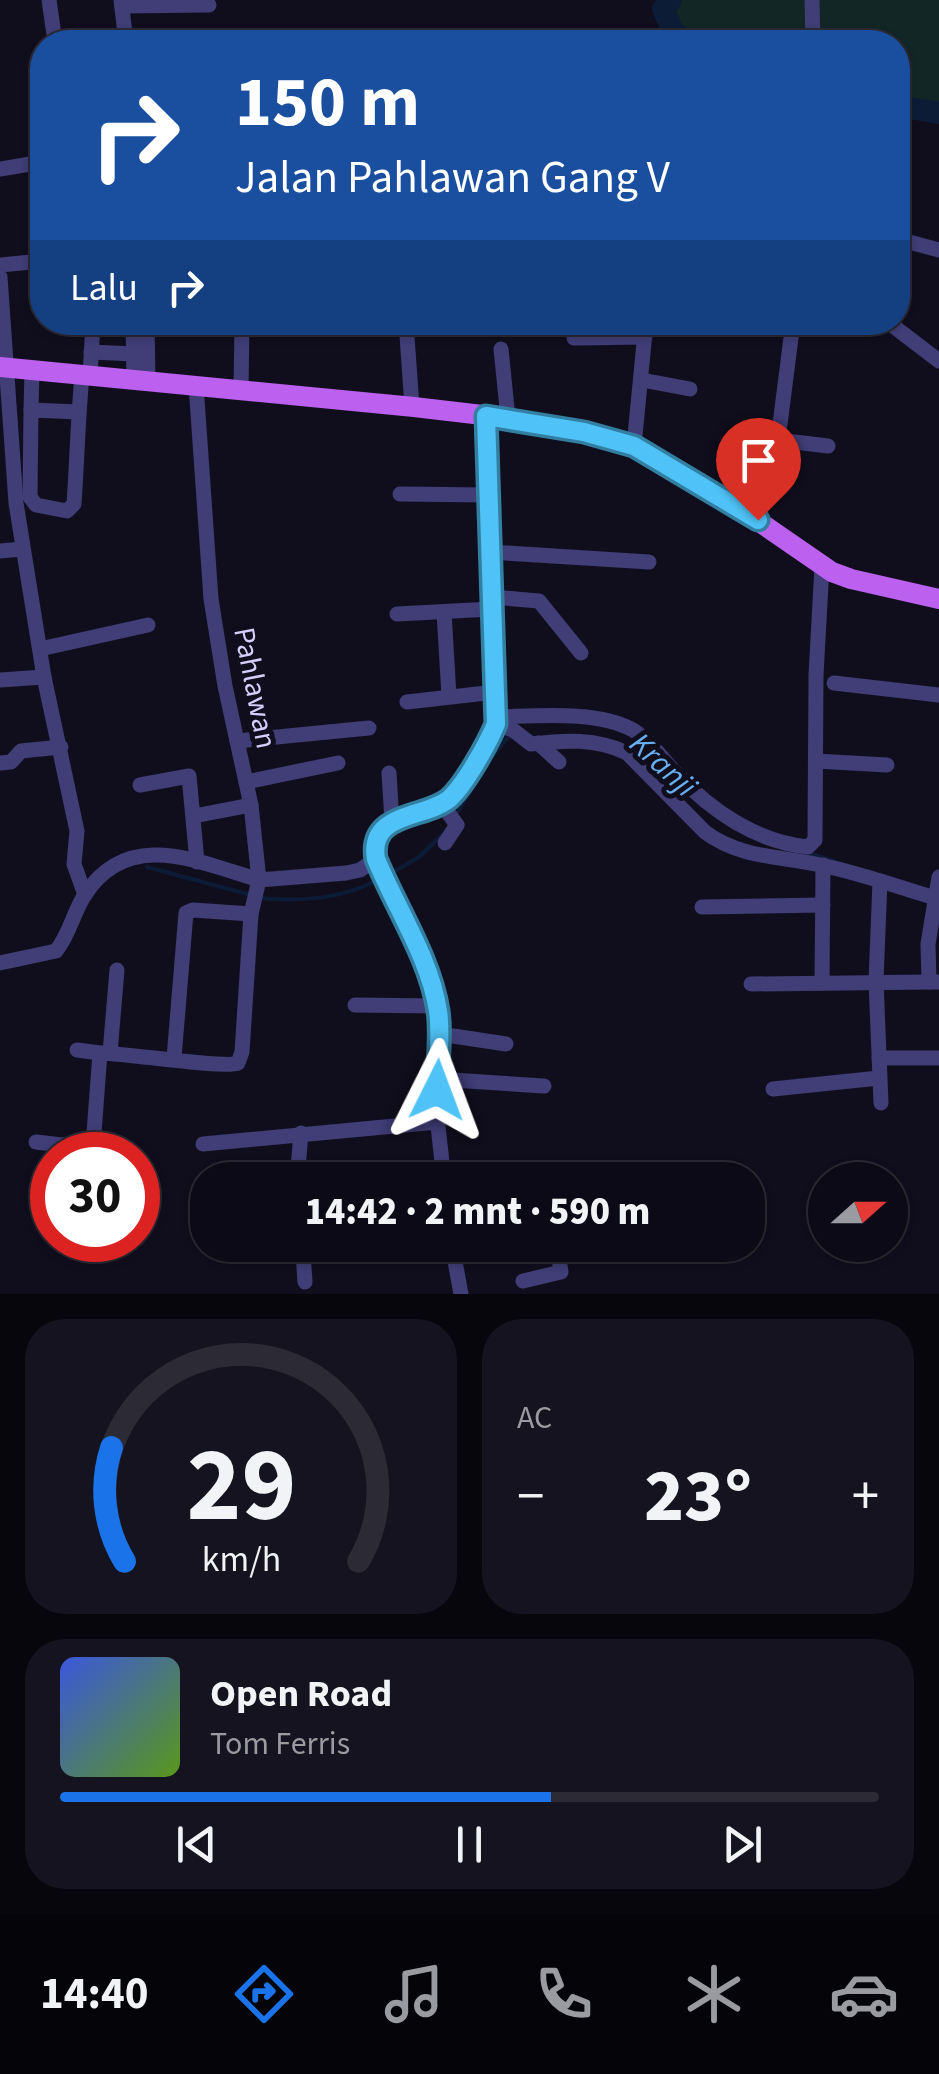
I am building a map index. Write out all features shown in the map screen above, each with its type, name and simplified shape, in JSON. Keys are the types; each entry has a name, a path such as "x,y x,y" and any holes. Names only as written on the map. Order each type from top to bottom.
{"main road":[{"path":"3,367 508,418 634,446 758,520 822,566 851,579 939,599"}],"street":[{"path":"49,0 54,30"},
{"path":"812,0 813,30"},
{"path":"125,30 122,3 208,4"},
{"path":"0,169 30,164"},
{"path":"910,242 939,250"},
{"path":"0,266 30,262"},
{"path":"0,277 6,476 77,831 74,864 85,895"},
{"path":"32,370 32,502 67,511 74,504 79,412 92,335"},
{"path":"133,335 141,381"},
{"path":"141,381 146,335"},
{"path":"241,390 242,335"},
{"path":"407,335 412,407"},
{"path":"574,338 601,335"},
{"path":"634,446 645,335"},
{"path":"758,520 778,440 791,335"},
{"path":"905,335 939,362"},
{"path":"501,350 508,418"},
{"path":"91,352 134,354"},
{"path":"642,380 690,389"},
{"name":"Pahlawan","path":"174,1058 230,1067 238,1063 255,897 251,805 211,599 196,385"},
{"path":"32,410 79,412"},
{"path":"448,814 496,720 486,416"},
{"path":"778,440 828,446"},
{"path":"400,494 488,495"},
{"path":"0,516 17,516"},
{"path":"0,552 22,549"},
{"path":"490,552 650,562"},
{"path":"496,720 561,715 617,723 636,731 702,800 732,821 804,847 813,844 822,566"},
{"path":"397,614 444,612 492,602 539,601 581,654"},
{"path":"444,612 448,696"},
{"path":"40,650 148,624"},
{"path":"0,680 44,676"},
{"path":"834,683 939,696"},
{"path":"407,702 495,692"},
{"path":"496,720 559,762"},
{"path":"237,741 369,728"},
{"path":"534,744 584,740 627,753 718,842 750,855 823,865 937,892 928,944 934,982 751,984"},
{"path":"0,763 12,762 20,751 61,747"},
{"path":"816,761 886,765"},
{"path":"246,782 338,764"},
{"path":"389,772 392,822"},
{"path":"140,785 189,776 197,862"},
{"path":"194,816 251,805"},
{"path":"442,1162 437,1122 437,1006 423,962 382,872 375,842 392,822 448,814"},
{"path":"446,843 458,827 448,814"},
{"path":"0,963 56,951 85,895 104,874 140,854 168,854 197,862 255,897"},
{"path":"822,984 823,865"},
{"path":"77,1050 174,1058 186,913 330,876 360,870 382,872"},
{"path":"880,881 876,981 881,1103"},
{"path":"702,907 822,906"},
{"path":"95,1132 117,970"},
{"path":"355,1005 437,1006"},
{"path":"440,1034 506,1044"},
{"path":"880,1058 939,1058"},
{"path":"773,1090 879,1078"},
{"path":"437,1079 544,1086"},
{"path":"203,1144 437,1122"},
{"path":"298,1162 301,1133"},
{"path":"303,1262 305,1282"},
{"path":"455,1262 461,1294"},
{"path":"523,1280 561,1272 560,1262"}],"green space":[{"path":"671,0 939,0 939,113 910,108 910,30 673,30 663,9"}],"waterway":[{"path":"671,0 663,9 673,30"},
{"path":"910,108 939,113"},
{"name":"Kranji","path":"456,815 489,760 509,736"},
{"name":"Kranji","path":"390,874 419,857 442,835"},
{"name":"Kranji","path":"809,853 834,861"},
{"name":"Kranji","path":"147,867 251,895"},
{"name":"Kranji","path":"260,898 323,897 353,891 381,878"}],"route":[{"path":"437,1090 440,1034 432,986 374,850 380,833 388,825 448,800 496,724 486,416 584,432 634,446 758,520"}]}
